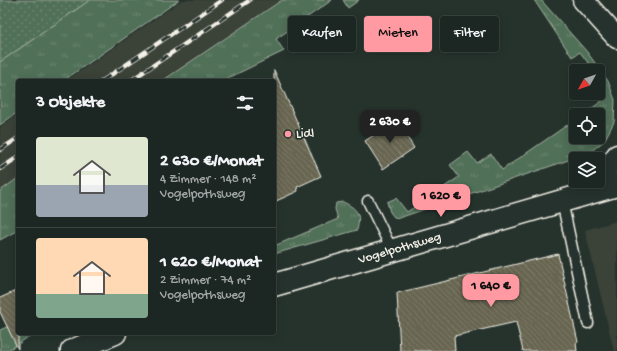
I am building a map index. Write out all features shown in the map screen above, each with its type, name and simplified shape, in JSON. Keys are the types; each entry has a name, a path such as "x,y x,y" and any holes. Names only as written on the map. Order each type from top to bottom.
{"street":[{"path":"583,0 617,38"},
{"path":"605,172 617,156"},
{"name":"Vogelpothsweg","path":"276,284 617,185"},
{"path":"564,200 585,188"},
{"path":"72,351 110,335"}],"lane":[{"path":"564,200 588,323"},
{"path":"368,201 392,250"}],"shaded area":[{"path":"182,0 281,0 164,79 69,79"},
{"path":"16,115 16,179 0,190 0,127"},
{"path":"617,221 617,351 614,351 585,230"}],"green space":[{"path":"0,0 90,0 0,62"},
{"path":"90,0 179,0 66,79 16,79 16,113 0,125 0,62"},
{"path":"282,0 332,0 309,16 288,16 288,31 276,39 284,51 226,79 165,79"},
{"path":"343,0 359,0 348,8"},
{"path":"534,0 541,0 596,64 589,64 580,52 572,57"},
{"path":"605,77 615,100 614,122 605,139 605,108 592,108 605,100"},
{"path":"569,124 569,144 600,144 590,152 569,152 569,160 399,218 394,217 390,212 387,202 396,198 407,212 459,177 450,165 468,152 477,163 491,154 502,170"},
{"path":"16,179 16,231 0,240 0,191"},
{"path":"343,202 355,210 359,220 357,230 276,253 276,245 338,219 335,209 336,203"},
{"path":"16,323 16,335 31,335 14,347 0,351 0,330"}],"building":[{"name":"Lidl","path":"274,70 321,176 297,187 298,191 276,201 276,79 274,79"},
{"path":"396,120 414,148 383,169 365,141"},
{"path":"558,254 578,342 576,343 577,351 523,351 516,322 454,336 455,351 400,351 397,293"},
{"path":"16,291 16,335 18,335 18,349 0,312 0,298"}],"railway":[{"path":"105,79 222,0"},
{"path":"133,79 250,0"},
{"path":"0,150 16,139"},
{"path":"0,169 16,158"}],"place":[{"name":"Lidl","path":"288,134"}]}
